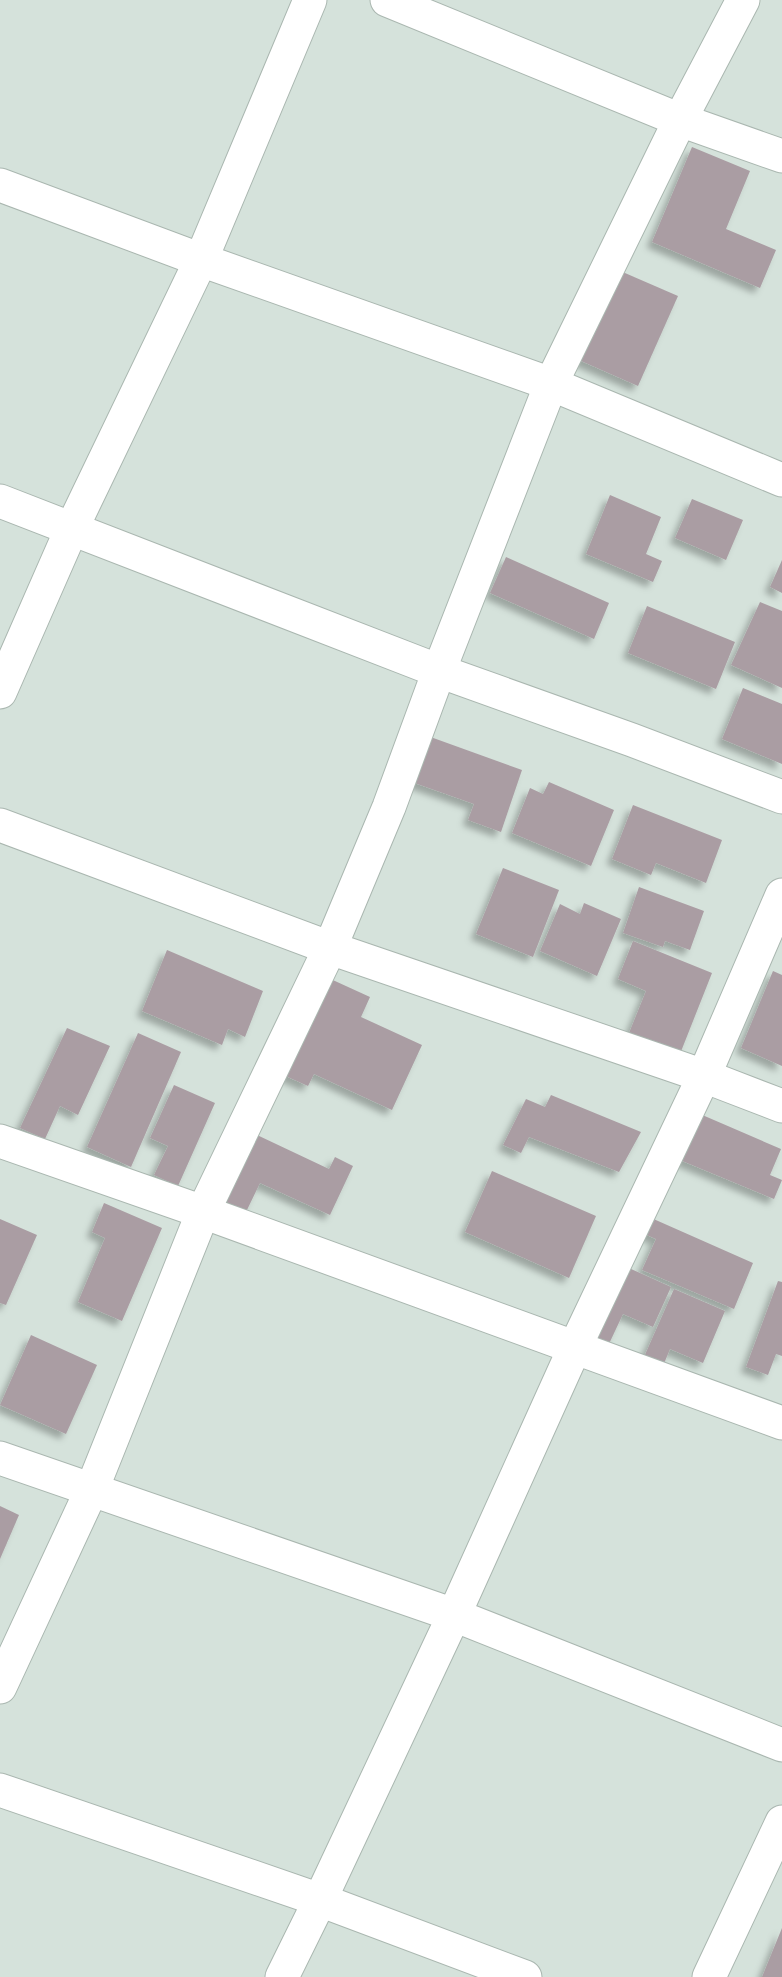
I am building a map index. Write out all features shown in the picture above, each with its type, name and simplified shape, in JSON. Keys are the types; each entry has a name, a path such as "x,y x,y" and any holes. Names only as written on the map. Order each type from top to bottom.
{"street":[{"path":"0,692 72,528 201,260 310,0"},
{"path":"387,0 680,120 782,156"},
{"path":"0,1687 92,1489 203,1212 330,948 389,807 439,671 551,384 680,120 743,0"},
{"path":"0,185 201,260 551,384 782,480"},
{"path":"0,501 439,671 782,797"},
{"path":"0,825 330,948 704,1076 782,1106"},
{"path":"282,1977 454,1615 574,1347 704,1076 782,894"},
{"path":"0,1142 203,1212 782,1423"},
{"path":"0,1458 454,1615 782,1745"},
{"path":"0,1790 320,1900 525,1977"},
{"path":"709,1977 782,1822"}],"building":[{"path":"692,147 750,171 726,229 776,250 760,288 652,242"},
{"path":"618,270 678,296 638,386 579,360"},
{"path":"610,495 661,517 646,554 662,561 653,582 586,554"},
{"path":"692,499 743,520 726,560 675,538"},
{"path":"506,557 609,603 594,639 490,593"},
{"path":"782,560 782,593 770,587"},
{"path":"760,602 782,611 782,688 731,665"},
{"path":"647,606 735,642 716,689 628,653"},
{"path":"743,688 782,704 782,764 722,739"},
{"path":"425,735 522,770 501,832 468,820 474,804 409,781"},
{"path":"549,782 614,810 591,866 512,833 530,788 543,794"},
{"path":"633,805 722,840 706,883 656,863 651,875 612,859"},
{"path":"503,868 559,890 533,957 476,934"},
{"path":"639,887 704,911 690,950 665,941 663,947 623,933"},
{"path":"584,903 621,919 597,976 540,951 560,904 580,914"},
{"path":"633,941 712,973 678,1059 627,1038 646,991 618,979"},
{"path":"167,950 263,991 245,1037 228,1029 222,1045 142,1011"},
{"path":"773,971 782,975 782,1066 741,1048"},
{"path":"324,976 370,997 361,1017 422,1045 392,1110 314,1074 308,1086 279,1073"},
{"path":"67,1028 110,1046 78,1115 60,1106 45,1139 20,1128"},
{"path":"138,1033 181,1052 131,1167 87,1147"},
{"path":"174,1085 215,1103 178,1186 154,1175 168,1146 150,1138"},
{"path":"551,1095 641,1132 619,1172 529,1137 521,1153 503,1145 526,1099 545,1107"},
{"path":"700,1114 781,1149 770,1175 782,1180 774,1199 680,1160"},
{"path":"257,1135 329,1169 335,1157 353,1166 330,1215 260,1183 246,1212 225,1202"},
{"path":"492,1171 596,1216 569,1278 465,1232"},
{"path":"104,1203 162,1228 122,1321 78,1302 105,1238 92,1232"},
{"path":"649,1217 753,1263 734,1309 642,1270 656,1239 642,1233"},
{"path":"0,1219 37,1235 6,1305 0,1303"},
{"path":"620,1264 671,1287 653,1327 623,1314 608,1346 588,1337"},
{"path":"778,1281 782,1282 782,1356 776,1354 768,1375 746,1367"},
{"path":"674,1289 725,1311 703,1363 670,1349 663,1366 644,1357"},
{"path":"31,1335 97,1365 66,1434 0,1405"},
{"path":"0,1506 19,1515 0,1559"},
{"path":"782,1928 782,1977 762,1977"}]}
